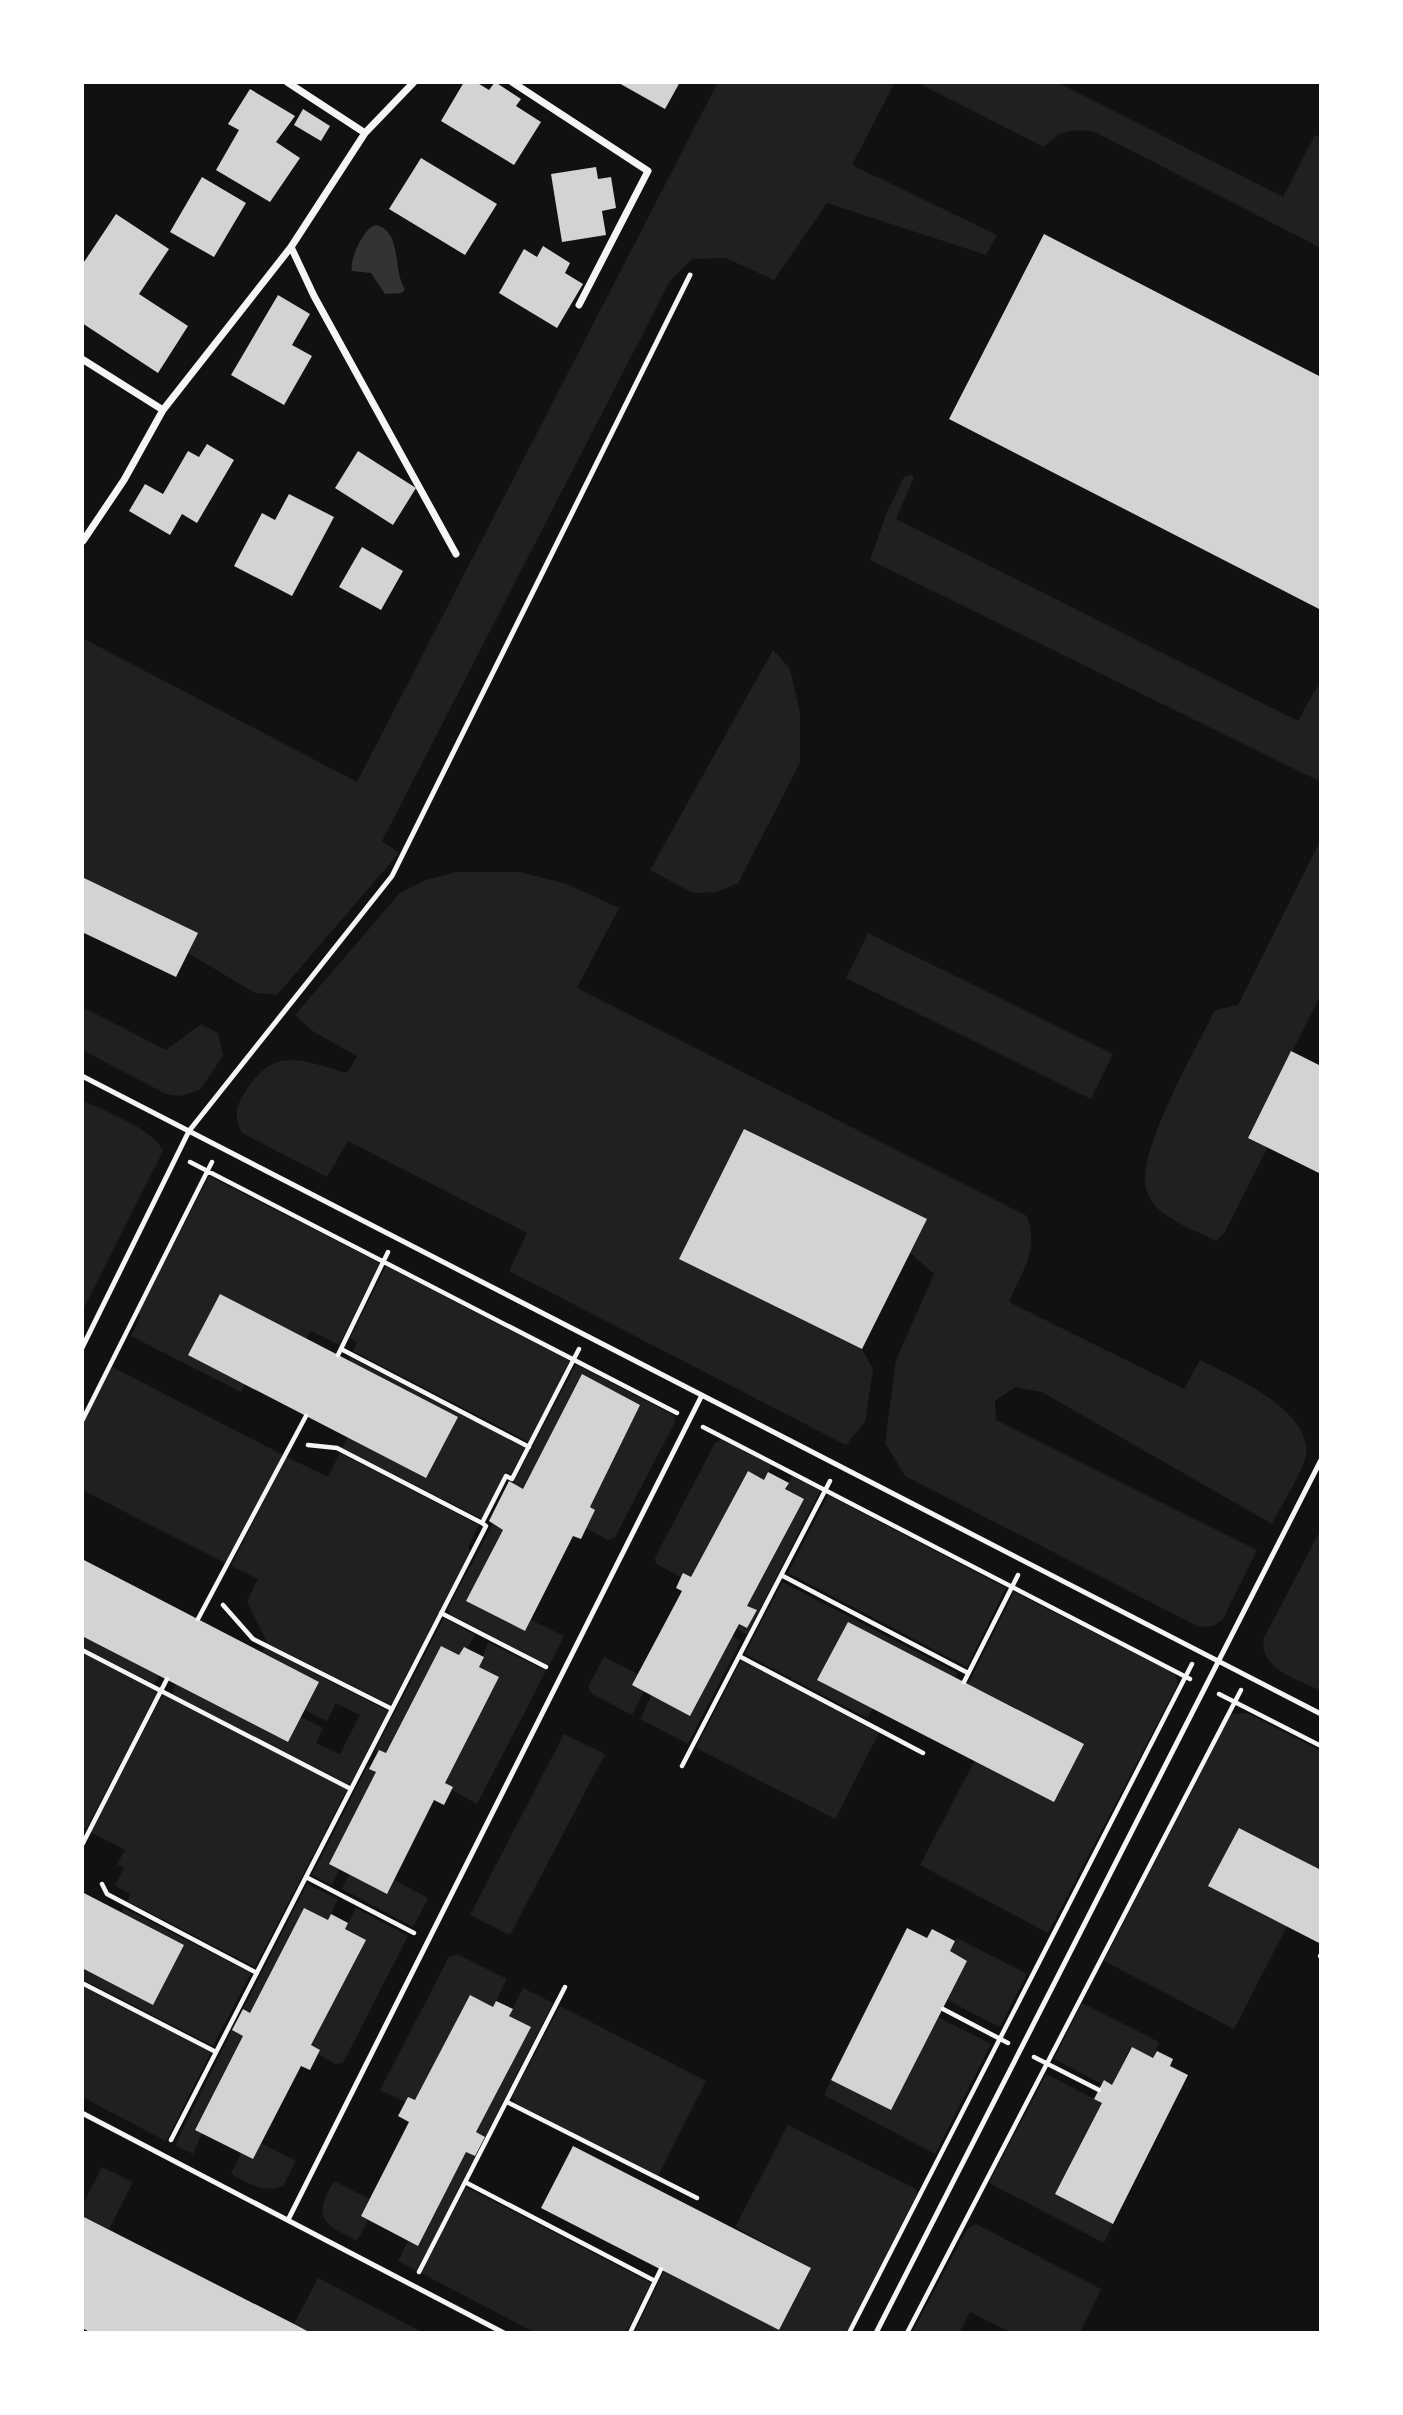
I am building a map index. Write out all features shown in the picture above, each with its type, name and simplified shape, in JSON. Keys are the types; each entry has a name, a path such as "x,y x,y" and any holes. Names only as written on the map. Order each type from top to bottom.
{"street":[{"path":"287,82 365,133"},
{"path":"83,541 124,480 163,410 291,247 365,133 414,82"},
{"path":"512,82 648,171 579,305"},
{"path":"291,247 314,296 456,554"},
{"path":"82,359 163,410"}],"lane":[{"path":"82,1348 189,1131 392,876 690,275"},
{"path":"82,1076 1321,1714"},
{"path":"288,2220 702,1395"},
{"path":"876,2333 1321,1460"},
{"path":"82,2113 504,2333"}],"path":[{"path":"82,1421 220,1147"},
{"path":"177,1155 1321,1746"},
{"path":"338,1355 395,1238"},
{"path":"482,1523 506,1476 512,1479 586,1336"},
{"path":"341,1349 529,1447"},
{"path":"198,1619 306,1416"},
{"path":"163,2155 486,1526 337,1448 308,1445"},
{"path":"682,1766 838,1465"},
{"path":"964,1682 1024,1562"},
{"path":"781,1575 968,1673"},
{"path":"223,1605 253,1639 392,1709"},
{"path":"441,1614 562,1675"},
{"path":"82,1650 351,1789"},
{"path":"849,2333 1199,1651"},
{"path":"739,1656 923,1753"},
{"path":"907,2333 1248,1676"},
{"path":"82,1845 167,1679"},
{"path":"306,1877 429,1940"},
{"path":"102,1884 107,1895 257,1973"},
{"path":"82,1983 216,2052"},
{"path":"412,2285 565,1987"},
{"path":"507,2102 697,2198"},
{"path":"465,2182 655,2281"},
{"path":"629,2333 661,2269"}],"shaded area":[{"path":"718,82 895,82 852,165 997,235 986,255 827,203 774,280 726,258 692,259 670,281 382,841 399,853 277,995 255,993 188,953 197,933 82,877 82,638 357,782"},
{"path":"916,82 1057,82 1283,197 1315,135 1321,138 1321,248 1095,132 1067,132 1055,137 1044,147"},
{"path":"376,225 390,235 394,243 405,289 402,293 385,294 371,273 352,271 358,245 367,231"},
{"path":"912,474 914,477 896,519 1298,721 1318,685 1321,686 1321,782 870,560 887,512 904,477"},
{"path":"773,650 790,669 800,713 800,763 738,883 717,892 693,893 650,870"},
{"path":"1321,839 1321,995 1248,1137 1268,1147 1223,1235 1216,1241 1167,1216 1152,1201 1147,1192 1145,1175 1150,1153 1169,1101 1215,1010 1238,1005"},
{"path":"456,872 520,872 567,884 619,908 577,988 1027,1216 1030,1251 1009,1302 1184,1389 1200,1360 1249,1385 1284,1410 1297,1424 1305,1439 1306,1456 1272,1524 1042,1392 1015,1387 995,1401 996,1420 1257,1550 1223,1619 1213,1626 1199,1627 905,1476 885,1443 896,1360 934,1274 910,1253 926,1220 680,1259 862,1349 873,1369 865,1422 846,1445 509,1271 527,1233 348,1141 327,1177 242,1133 237,1117 239,1103 256,1077 267,1067 290,1060 347,1073 357,1056 314,1032 295,1015 400,893 426,880"},
{"path":"868,933 1113,1054 1091,1099 846,978"},
{"path":"82,1007 166,1050 201,1024 218,1033 223,1056 200,1090 180,1096 166,1094 82,1050"},
{"path":"82,1100 139,1128 150,1135 163,1151 83,1310"},
{"path":"209,1176 380,1263 339,1345 311,1331 306,1339 245,1384 241,1392 131,1336 141,1316 138,1314"},
{"path":"386,1266 570,1361 529,1442 353,1351 357,1342 350,1338"},
{"path":"349,1357 525,1447 511,1474 507,1472 482,1519 342,1448 348,1437"},
{"path":"576,1364 673,1415 675,1422 615,1537 608,1540 586,1528 590,1507 640,1405 582,1374 523,1489 513,1484"},
{"path":"112,1367 283,1455 225,1563 82,1490 82,1425"},
{"path":"722,1439 772,1465 764,1480 747,1472 691,1577 681,1577 656,1564 655,1558 715,1443"},
{"path":"340,1453 479,1525 468,1547 470,1552 391,1705 267,1643 247,1601 258,1579 231,1566 287,1457 328,1477"},
{"path":"792,1476 820,1491 747,1635 737,1629 739,1624 747,1628 756,1610 747,1606 804,1499 785,1489"},
{"path":"828,1495 1006,1588 967,1667 788,1573"},
{"path":"493,1524 503,1530 467,1601 525,1631 531,1620 564,1636 549,1666 450,1614 448,1608"},
{"path":"1321,1529 1321,1691 1273,1665 1264,1649 1264,1638"},
{"path":"782,1582 958,1673 955,1678 848,1623 818,1680 873,1708 867,1718 745,1654"},
{"path":"1014,1592 1175,1674 1178,1684 1048,1933 920,1865 975,1760 1084,1744 968,1684"},
{"path":"444,1618 475,1635 467,1649 463,1647 459,1655 441,1646 386,1753 375,1750"},
{"path":"82,1636 159,1675 154,1684 82,1647"},
{"path":"733,1636 741,1641 688,1744 640,1719 652,1695 690,1716"},
{"path":"488,1642 546,1671 477,1804 445,1783 499,1677 479,1667"},
{"path":"265,1648 388,1711 350,1785 172,1694 176,1684 287,1742 301,1717 323,1728 316,1743 340,1754 360,1715 336,1703 327,1721 305,1710 319,1682 262,1652"},
{"path":"82,1653 158,1692 86,1829 82,1827"},
{"path":"604,1657 638,1674 644,1691 632,1715 592,1694 588,1687"},
{"path":"741,1660 879,1733 835,1819 696,1748"},
{"path":"163,1694 348,1788 255,1967 127,1901 131,1894 115,1886 124,1868 117,1864 125,1850 91,1832"},
{"path":"1247,1713 1321,1751 1321,1870 1239,1828 1209,1886 1287,1926 1234,2029 1104,1961 1231,1714"},
{"path":"564,1734 605,1754 510,1935 470,1915"},
{"path":"368,1765 376,1772 329,1864 339,1870 332,1885 312,1875"},
{"path":"349,1875 386,1893 394,1880 428,1898 413,1927 342,1889"},
{"path":"307,1884 338,1899 328,1920 304,1908 250,2013 243,2009"},
{"path":"124,1908 251,1973 213,2046 82,1979 82,1968 153,2005 184,1945 121,1912"},
{"path":"356,1908 408,1936 343,2063 335,2064 318,2054 320,2050 311,2045 366,1940 345,1929"},
{"path":"957,1938 1027,1974 1000,2027 947,2000 967,1961 950,1951"},
{"path":"457,1954 507,1979 493,2007 470,1995 415,2100 408,2097 405,2102 380,2090 449,1957"},
{"path":"82,1986 211,2052 166,2141 82,2097"},
{"path":"523,1988 553,2003 485,2137 476,2132 530,2027 509,2016"},
{"path":"1082,2003 1159,2042 1153,2058 1131,2047 1112,2085 1104,2080 1102,2084 1054,2059"},
{"path":"560,2006 706,2081 658,2176 515,2103 512,2097"},
{"path":"938,2017 991,2044 935,2154 824,2095 831,2080"},
{"path":"232,2030 243,2036 195,2129 202,2133 193,2154 175,2145"},
{"path":"1046,2074 1102,2103 1055,2194 1113,2224 1104,2243 989,2183"},
{"path":"788,2125 916,2189 917,2194 846,2333 634,2333 664,2271 779,2330 811,2268 735,2227"},
{"path":"261,2143 296,2161 283,2186 262,2188 231,2174 241,2153 253,2159"},
{"path":"466,2152 475,2156 417,2271 398,2261 408,2241 418,2245"},
{"path":"102,2167 133,2182 109,2229 82,2216 82,2206"},
{"path":"334,2181 369,2199 361,2216 368,2220 357,2241 335,2229 324,2218 324,2204"},
{"path":"466,2187 651,2283 626,2333 536,2333 421,2273"},
{"path":"976,2224 1101,2289 1080,2333 1012,2333 970,2312 959,2333 912,2333 967,2229"},
{"path":"318,2278 424,2333 311,2333 294,2324"}],"building":[{"path":"464,82 476,82 489,90 495,82 521,99 516,106 541,122 514,165 441,121"},
{"path":"617,82 680,82 665,109"},
{"path":"250,89 295,116 276,142 300,158 270,202 216,170 239,130 228,124"},
{"path":"303,109 330,126 321,141 294,125"},
{"path":"421,158 497,204 465,255 389,209"},
{"path":"596,167 598,179 611,177 616,208 602,211 606,235 562,242 551,174"},
{"path":"202,177 246,203 214,257 170,232"},
{"path":"116,214 169,249 139,294 188,326 158,373 82,323 82,265"},
{"path":"1044,234 1321,377 1321,610 949,419"},
{"path":"543,246 570,263 565,273 583,284 557,328 499,293 524,249 537,257"},
{"path":"278,295 310,314 292,345 312,356 284,405 231,375"},
{"path":"207,444 234,460 197,523 182,514 170,535 129,511 145,484 163,494 188,451 199,457"},
{"path":"358,451 416,488 393,525 335,488"},
{"path":"289,494 334,517 292,596 234,566 262,513 275,520"},
{"path":"362,547 403,571 381,610 339,587"},
{"path":"82,877 198,933 176,977 82,932"},
{"path":"1291,1051 1321,1066 1321,1174 1248,1138"},
{"path":"744,1129 927,1219 862,1349 679,1259"},
{"path":"220,1294 458,1417 426,1478 188,1355"},
{"path":"582,1374 640,1405 590,1507 595,1510 581,1539 573,1536 525,1631 466,1601 503,1530 489,1521 509,1481 523,1489"},
{"path":"748,1471 764,1480 768,1472 789,1483 785,1489 804,1499 747,1606 757,1610 747,1628 739,1624 690,1716 632,1685 682,1591 676,1588 683,1573 691,1577"},
{"path":"82,1559 319,1682 288,1742 82,1636"},
{"path":"848,1622 1084,1744 1054,1802 817,1680"},
{"path":"441,1646 459,1655 464,1647 484,1657 479,1667 499,1677 445,1783 453,1787 444,1805 434,1800 387,1894 329,1864 376,1772 369,1769 379,1750 386,1753"},
{"path":"1239,1828 1321,1870 1321,1944 1208,1886"},
{"path":"82,1892 184,1945 153,2005 82,1968"},
{"path":"304,1908 328,1920 331,1914 348,1923 345,1929 366,1940 311,2045 320,2050 310,2070 301,2066 253,2159 195,2130 243,2036 232,2030 243,2009 250,2013"},
{"path":"907,1928 927,1938 932,1929 955,1941 950,1951 967,1961 891,2110 831,2080"},
{"path":"470,1995 493,2007 496,2001 513,2009 509,2016 531,2027 476,2132 485,2137 475,2156 466,2152 418,2246 361,2216 409,2122 398,2116 408,2097 415,2100"},
{"path":"1132,2047 1153,2058 1157,2051 1173,2059 1170,2066 1188,2075 1113,2224 1055,2194 1102,2103 1094,2099 1104,2080 1112,2085"},
{"path":"573,2146 811,2268 779,2330 541,2208"},
{"path":"82,2216 311,2333 91,2333 82,2328"}]}
